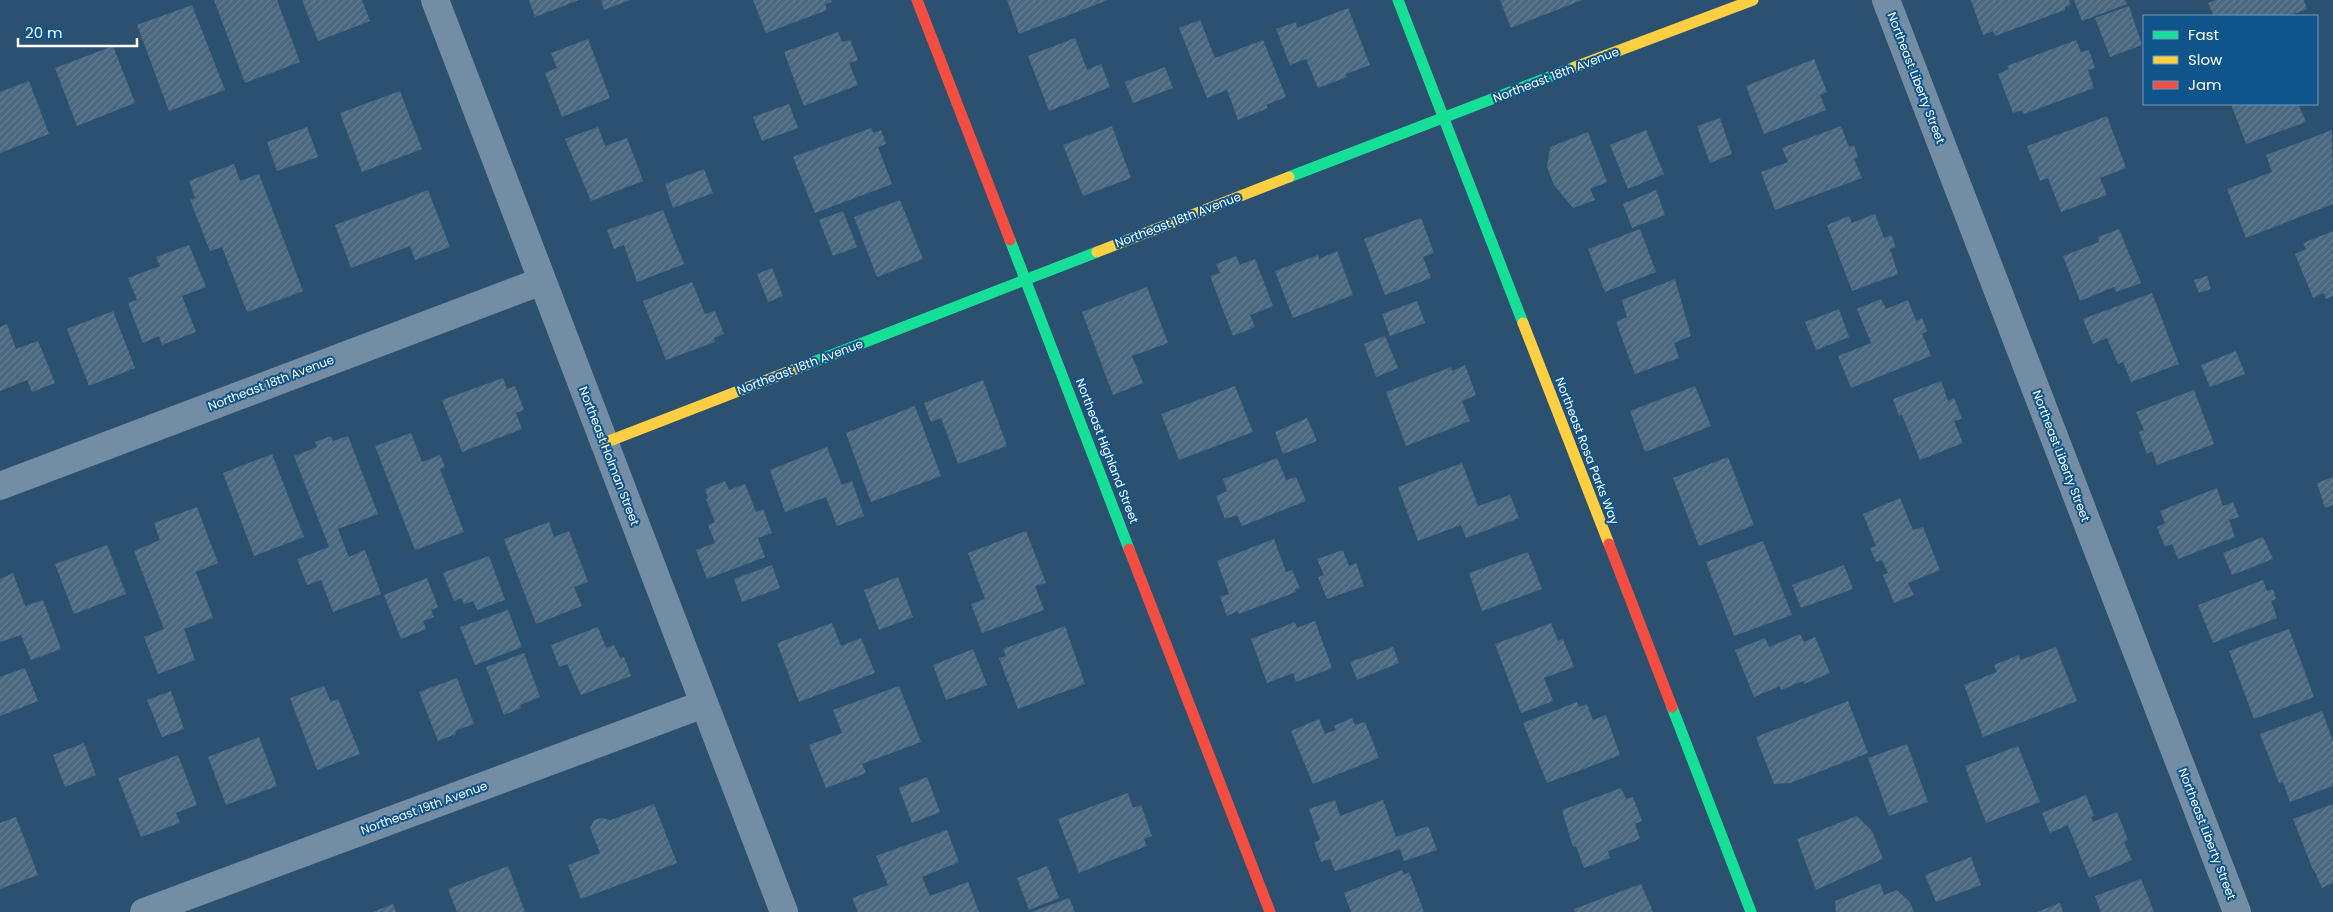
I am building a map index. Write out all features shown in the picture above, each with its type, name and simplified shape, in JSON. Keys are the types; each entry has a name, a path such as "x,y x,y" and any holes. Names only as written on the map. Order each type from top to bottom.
{"street":[{"name":"Northeast Holman Street","path":"435,0 784,912"},
{"name":"Northeast Highland Street","path":"918,0 1270,912"},
{"name":"Northeast Rosa Parks Way","path":"1398,0 1751,912"},
{"name":"Northeast 18th Avenue","path":"604,443 1443,117 1753,0"},
{"name":"Northeast Liberty Street","path":"1886,0 2237,912"},
{"name":"Northeast 18th Avenue","path":"0,486 542,281"},
{"name":"Northeast 19th Avenue","path":"144,912 704,704"}],"building":[{"path":"214,0 277,0 300,62 245,83"},
{"path":"302,0 362,0 370,21 318,41"},
{"path":"529,0 579,0 535,17"},
{"path":"601,0 630,0 604,10"},
{"path":"753,0 831,0 832,2 825,4 827,10 766,33"},
{"path":"1007,0 1108,0 1019,34"},
{"path":"1500,0 1582,0 1511,28"},
{"path":"1971,0 2069,0 2071,5 2065,7 2065,10 1995,36 1993,31 1983,35"},
{"path":"2074,0 2125,0 2127,4 2082,21"},
{"path":"2216,0 2304,0 2307,9 2294,15 2214,15 2208,3"},
{"path":"192,5 225,90 169,111 137,25"},
{"path":"2129,6 2142,45 2110,57 2095,18"},
{"path":"1348,8 1370,65 1346,74 1347,77 1318,88 1306,59 1290,65 1276,29 1296,22 1297,28"},
{"path":"1200,20 1215,58 1263,40 1286,97 1266,105 1268,108 1238,120 1227,90 1207,98 1179,28"},
{"path":"838,32 842,42 850,40 858,60 849,63 858,85 804,106 784,52"},
{"path":"1075,38 1087,70 1101,64 1110,87 1049,111 1028,56"},
{"path":"588,39 610,98 562,117 545,73 557,68 551,53"},
{"path":"2076,40 2081,52 2089,50 2095,68 2088,70 2094,88 2024,114 2022,110 2013,113 1998,74 2009,69 2007,66"},
{"path":"113,46 135,103 77,126 55,68"},
{"path":"1814,59 1827,92 1820,95 1826,110 1764,134 1746,86"},
{"path":"1165,67 1173,88 1133,103 1125,82"},
{"path":"29,81 49,134 0,153 0,92"},
{"path":"400,91 422,149 362,172 340,113"},
{"path":"789,104 798,128 762,141 753,117"},
{"path":"2231,105 2302,105 2299,106 2306,122 2246,144"},
{"path":"2107,116 2126,168 2100,178 2107,195 2061,212 2048,178 2040,181 2027,146"},
{"path":"1720,118 1732,154 1710,163 1697,126"},
{"path":"1112,126 1131,178 1083,196 1063,145"},
{"path":"1841,126 1849,147 1854,145 1858,157 1854,159 1862,178 1775,210 1761,172 1788,162 1782,148"},
{"path":"307,127 318,157 277,171 267,142"},
{"path":"598,127 605,146 627,138 643,181 591,201 565,139"},
{"path":"871,128 873,133 881,130 886,144 878,147 892,184 815,213 793,157"},
{"path":"1646,130 1664,174 1628,189 1610,145"},
{"path":"2332,130 2333,204 2246,238 2227,189 2272,172 2266,155"},
{"path":"1588,132 1607,182 1590,189 1595,200 1573,208 1554,185 1547,167 1550,147"},
{"path":"234,164 240,181 259,174 303,291 247,312 222,247 210,251 190,200 195,198 189,181"},
{"path":"704,169 713,193 673,208 665,184"},
{"path":"428,190 450,247 415,260 410,246 351,268 335,225"},
{"path":"1656,190 1665,215 1632,228 1623,204"},
{"path":"900,200 923,259 877,277 854,217"},
{"path":"663,210 684,264 637,282 624,245 614,249 607,230"},
{"path":"843,211 857,247 833,256 819,220"},
{"path":"1875,214 1884,238 1891,235 1896,247 1890,249 1898,274 1852,291 1827,225 1849,216 1852,223"},
{"path":"1421,218 1434,253 1423,257 1431,278 1385,295 1364,239"},
{"path":"1640,229 1656,272 1605,292 1588,249"},
{"path":"2119,229 2141,283 2116,292 2114,287 2080,301 2063,256 2099,242 2098,237"},
{"path":"2333,231 2333,296 2326,299 2324,293 2313,298 2295,254 2306,249 2303,243"},
{"path":"189,245 206,287 182,296 196,332 162,345 159,336 143,343 128,303 137,300 128,278 160,266 156,257"},
{"path":"1337,251 1353,295 1293,318 1275,271 1318,255 1319,259"},
{"path":"1236,256 1240,265 1255,259 1273,306 1250,315 1255,327 1233,336 1210,276 1220,273 1216,264"},
{"path":"772,268 783,296 768,302 757,274"},
{"path":"2207,276 2211,289 2199,293 2194,280"},
{"path":"1675,279 1691,336 1674,343 1679,358 1635,374 1616,322 1627,317 1622,300"},
{"path":"692,282 705,314 715,311 724,334 714,338 715,342 666,360 643,301"},
{"path":"1147,287 1168,343 1132,356 1143,383 1113,395 1082,312"},
{"path":"2152,293 2179,364 2131,382 2123,362 2118,364 2107,338 2093,344 2083,319"},
{"path":"1881,299 1886,309 1908,300 1916,321 1922,318 1927,331 1922,334 1931,356 1851,388 1838,356 1871,343 1857,309"},
{"path":"1417,301 1425,323 1390,336 1382,314"},
{"path":"1839,309 1849,337 1816,350 1805,322"},
{"path":"113,311 135,368 89,386 67,329"},
{"path":"7,324 16,349 38,341 55,383 32,392 27,380 0,391 0,327"},
{"path":"1385,336 1398,368 1376,377 1364,344"},
{"path":"2236,351 2245,374 2210,387 2201,365"},
{"path":"1465,365 1476,395 1462,401 1470,421 1406,446 1386,392 1451,367 1452,371"},
{"path":"503,378 507,389 515,386 524,410 516,413 522,429 462,452 442,400"},
{"path":"983,380 1007,446 958,464 941,418 931,422 924,403"},
{"path":"1941,381 1948,401 1954,398 1962,419 1954,421 1963,443 1920,460 1902,415 1899,416 1893,399"},
{"path":"1235,386 1253,432 1179,460 1161,414"},
{"path":"1695,386 1711,426 1645,452 1630,411"},
{"path":"2194,390 2214,444 2157,465 2152,451 2147,454 2139,432 2144,430 2136,412"},
{"path":"915,406 941,476 871,502 846,433"},
{"path":"1307,418 1317,441 1283,454 1275,432"},
{"path":"411,433 422,462 440,455 445,467 440,469 464,532 415,550 375,446"},
{"path":"331,436 333,441 348,436 378,514 338,529 349,557 365,550 381,594 333,612 321,580 307,585 297,559 329,547 294,456 317,447 315,442"},
{"path":"827,447 842,485 852,481 864,516 837,526 826,497 785,512 770,470"},
{"path":"272,454 304,537 254,556 223,473"},
{"path":"1728,457 1754,525 1699,546 1673,478"},
{"path":"1277,458 1286,480 1296,477 1306,501 1242,526 1237,515 1225,519 1216,496 1227,491 1223,479"},
{"path":"1462,463 1478,506 1510,495 1519,518 1466,538 1461,525 1418,541 1398,487"},
{"path":"2333,477 2333,505 2325,508 2317,483"},
{"path":"725,481 729,490 745,484 756,512 763,509 772,533 758,538 765,557 707,579 696,550 715,543 708,525 715,522 706,499 708,498 705,489"},
{"path":"2217,488 2223,506 2233,502 2239,517 2229,520 2235,537 2178,559 2172,544 2165,547 2157,527 2165,523 2160,511"},
{"path":"1900,498 1913,530 1923,527 1940,570 1908,583 1914,595 1894,603 1883,575 1888,573 1882,560 1876,562 1870,548 1876,546 1863,514"},
{"path":"197,507 218,563 196,572 213,618 184,629 195,660 158,674 144,637 164,629 134,551 160,540 154,523"},
{"path":"549,522 554,537 569,531 588,582 574,587 582,606 536,624 504,539"},
{"path":"1026,531 1046,583 1035,586 1044,610 982,633 971,604 985,599 968,553"},
{"path":"2263,537 2273,559 2232,575 2223,553"},
{"path":"1274,539 1286,572 1292,570 1300,588 1295,589 1296,592 1239,614 1237,611 1227,616 1220,597 1229,594 1217,561"},
{"path":"1763,541 1792,615 1734,636 1706,562"},
{"path":"107,545 126,594 74,614 55,564"},
{"path":"1343,550 1349,566 1356,563 1364,586 1327,599 1318,577 1324,575 1317,559"},
{"path":"1528,552 1542,589 1482,611 1469,573"},
{"path":"489,556 505,600 477,610 473,601 464,604 461,598 454,601 443,573"},
{"path":"772,565 780,588 742,602 734,579"},
{"path":"1844,565 1853,589 1801,608 1792,585"},
{"path":"13,573 25,606 43,600 61,649 31,660 21,635 0,642 0,579"},
{"path":"898,577 913,617 879,630 864,590"},
{"path":"427,578 438,607 431,610 434,617 423,621 426,629 401,639 384,595"},
{"path":"2263,580 2267,591 2273,589 2276,599 2271,601 2277,618 2213,643 2198,605"},
{"path":"508,610 522,647 475,665 460,627"},
{"path":"1315,621 1332,668 1296,682 1293,673 1267,683 1251,639 1295,622 1297,628"},
{"path":"832,623 841,646 861,638 875,673 799,702 777,643"},
{"path":"1551,623 1558,641 1563,639 1574,667 1544,678 1553,701 1521,713 1495,644"},
{"path":"1065,626 1085,684 1018,709 999,658 1006,656 1003,649"},
{"path":"598,627 606,648 614,645 620,658 624,657 631,676 581,695 567,664 559,667 551,645"},
{"path":"2289,629 2314,697 2254,719 2229,651"},
{"path":"1800,634 1804,642 1815,637 1830,673 1804,684 1803,681 1781,690 1780,686 1754,697 1735,650 1765,638 1769,647"},
{"path":"1393,647 1399,663 1357,680 1350,662"},
{"path":"2056,647 2077,701 1983,737 1964,685 1997,672 1994,665 2019,655 2020,660"},
{"path":"973,649 987,685 946,700 933,665"},
{"path":"524,653 540,697 520,705 521,708 504,715 486,667"},
{"path":"25,668 38,701 0,716 0,677"},
{"path":"457,678 474,724 455,731 456,734 438,741 419,692"},
{"path":"324,686 331,702 338,699 360,754 317,770 290,698"},
{"path":"899,686 921,742 862,764 866,773 826,788 809,745 842,733 833,710"},
{"path":"171,691 184,729 162,737 147,700"},
{"path":"1848,701 1868,753 1790,783 1774,784 1756,737"},
{"path":"1577,702 1579,707 1587,704 1593,720 1606,715 1620,755 1547,783 1523,723"},
{"path":"2322,711 2333,741 2333,786 2290,802 2283,782 2279,783 2260,734"},
{"path":"1352,718 1355,725 1365,722 1379,758 1313,784 1291,731 1319,719 1325,734 1336,730 1334,726"},
{"path":"259,737 277,786 226,805 208,757"},
{"path":"84,743 96,775 65,787 53,755"},
{"path":"1907,744 1928,802 1889,816 1868,758"},
{"path":"2018,746 2040,802 1986,823 1965,766"},
{"path":"178,755 197,805 176,813 180,823 141,837 118,778"},
{"path":"927,777 940,812 912,823 899,788"},
{"path":"1621,788 1626,799 1633,797 1642,821 1635,824 1640,839 1608,851 1610,858 1584,868 1576,846 1573,847 1562,810"},
{"path":"1128,793 1133,808 1141,805 1152,836 1144,839 1147,846 1079,873 1058,819"},
{"path":"2086,795 2094,816 2091,817 2093,822 2117,812 2128,840 2124,842 2132,860 2089,878 2068,825 2050,833 2042,813"},
{"path":"1335,800 1340,816 1383,800 1396,837 1428,826 1437,850 1404,861 1400,849 1335,871 1330,859 1321,862 1314,842 1320,840 1309,809"},
{"path":"654,804 677,863 581,899 568,865 600,853 590,828 594,820 602,818 611,820"},
{"path":"2333,804 2333,883 2322,888 2293,819"},
{"path":"1857,816 1872,831 1883,859 1816,890 1797,839"},
{"path":"16,817 38,875 0,889 0,823"},
{"path":"947,830 959,862 922,877 930,896 968,882 979,912 858,912 852,898 888,885 876,856"},
{"path":"1971,857 1981,885 1936,902 1925,875"},
{"path":"508,866 525,912 457,912 448,889"},
{"path":"1047,866 1059,898 1029,910 1017,878"},
{"path":"1402,870 1404,875 1409,872 1424,912 1351,912 1344,893"},
{"path":"2141,879 2154,912 2101,912 2095,896"},
{"path":"1880,883 1884,895 1897,890 1910,902 1914,912 1836,912 1835,901"},
{"path":"1641,884 1653,912 1575,912 1574,909"},
{"path":"1069,898 1075,912 1032,912"},
{"path":"2060,903 2063,912 2037,912"},
{"path":"393,904 396,912 373,912"}],"traffic: fast":[{"path":"1398,0 1523,323"},
{"path":"1289,177 1575,67"},
{"path":"1010,240 1129,549"},
{"path":"811,363 1097,252"},
{"path":"1672,707 1751,912"}],"traffic: slow":[{"path":"1575,67 1753,0"},
{"path":"1097,252 1289,177"},
{"path":"1523,323 1609,544"},
{"path":"604,443 811,363"}],"traffic: jam":[{"path":"917,0 1010,240"},
{"path":"1609,544 1672,707"},
{"path":"1129,549 1270,912"}]}
